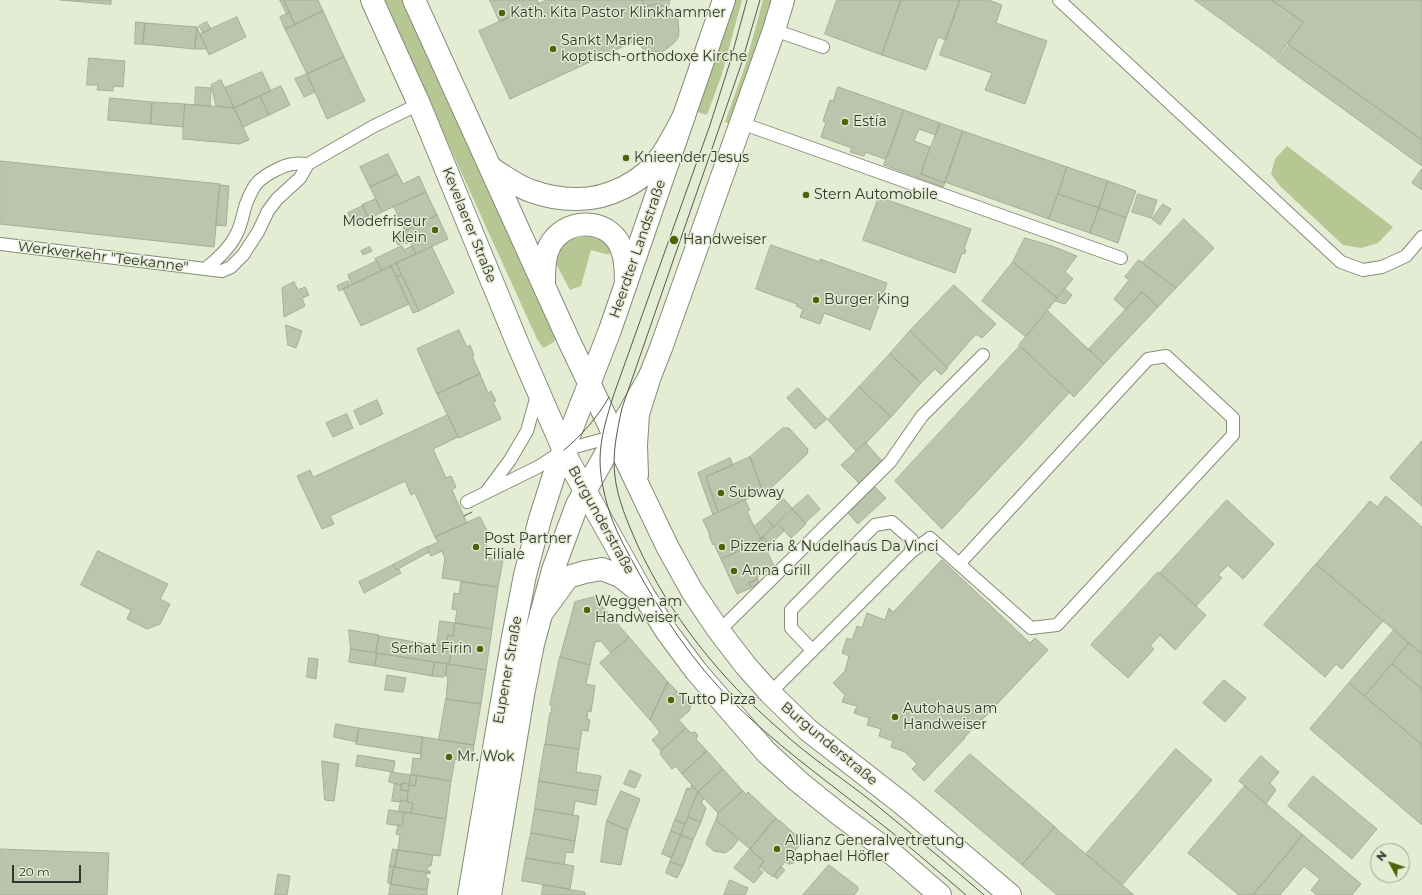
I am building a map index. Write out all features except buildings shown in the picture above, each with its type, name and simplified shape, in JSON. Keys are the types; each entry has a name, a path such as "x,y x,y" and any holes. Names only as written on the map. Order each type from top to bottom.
{"main road":[{"name":"Kevelaerer Straße","path":"372,0 419,104 564,450"},
{"path":"414,0 590,385 615,436"},
{"name":"Heerdter Landstraße","path":"564,450 590,385 626,284 724,0"},
{"path":"638,485 636,445 638,414 650,376 774,30 783,0"},
{"path":"491,168 516,184 549,196 576,199 596,197 621,189 643,176 661,156 684,116"},
{"path":"544,285 544,263 548,249 556,237 568,228 581,224 595,225 609,231 618,240 626,266 626,284"},
{"path":"584,490 650,376"},
{"name":"Burgunderstraße","path":"615,436 668,548 692,591 719,631 746,666 770,693 808,730 904,805 1010,895"},
{"name":"Burgunderstraße","path":"564,450 584,490 643,594 667,632 696,671 729,711 766,752 799,782 895,856 940,895"},
{"name":"Eupener Straße","path":"469,895 525,575 540,519 564,450"},
{"name":"Eupener Straße","path":"490,895 523,695 533,644 558,553 584,490"},
{"path":"541,614 568,577 585,572 602,569 620,576 643,594"}],"lane":[{"path":"1059,0 1341,262 1363,270 1382,267 1406,256 1422,237"},
{"path":"774,30 823,47"},
{"path":"205,269 217,260 237,234 252,190 258,182 278,169 292,164 308,164 374,126 419,104"},
{"path":"741,123 1121,258"},
{"name":"Werkverkehr \"Teekanne\"","path":"0,244 222,271 231,267 243,255 258,232 268,211 300,178 308,164"},
{"path":"719,631 890,462 922,416 983,354"},
{"path":"770,693 911,552 930,538 958,564 1031,628 1057,625 1233,435 1233,418 1166,356 1148,359 958,564"},
{"path":"485,493 510,460 527,430 538,390"},
{"path":"467,502 538,467 564,450 615,436"},
{"path":"812,650 791,628 791,610 875,525 892,522 912,540 911,552"}],"green space":[{"path":"383,0 404,0 538,294 555,339 554,342 543,348 537,339"},
{"path":"735,0 742,0 722,74 707,115 697,112"},
{"path":"763,0 774,0 734,125 725,122 745,66"},
{"path":"1287,146 1393,227 1378,243 1361,248 1343,245 1280,186 1271,174 1275,159"},
{"path":"587,236 602,240 611,248 609,255 591,250 581,286 570,290 554,260 560,249 567,242 575,238"}],"tram line":[{"path":"747,0 730,62 710,125 614,394 604,427 600,452 600,469 605,497 619,535 656,602 691,654 718,686 732,701 780,745 891,832 966,895"},
{"path":"760,0 741,65 622,408 614,460 618,495 637,544 650,571 665,596 698,644 737,689 790,739 875,804 984,895"},
{"path":"564,450 589,426 609,397"},
{"path":"464,516 472,512"}],"place":[{"name":"Kath. Kita Pastor Klinkhammer","path":"502,13"},
{"name":"Sankt Marien koptisch-orthodoxe Kirche","path":"553,49"},
{"name":"Estía","path":"845,122"},
{"name":"Knieender Jesus","path":"626,158"},
{"name":"Stern Automobile","path":"806,195"},
{"name":"Modefriseur Klein","path":"435,230"},
{"name":"Handweiser","path":"674,240"},
{"name":"Burger King","path":"816,300"},
{"name":"Subway","path":"721,493"},
{"name":"Post Partner Filiale","path":"476,547"},
{"name":"Pizzeria & Nudelhaus Da Vinci","path":"722,547"},
{"name":"Anna Grill","path":"734,571"},
{"name":"Weggen am Handweiser","path":"587,610"},
{"name":"Serhat Firin","path":"480,649"},
{"name":"Tutto Pizza","path":"671,700"},
{"name":"Autohaus am Handweiser","path":"895,717"},
{"name":"Mr. Wok","path":"449,757"},
{"name":"Allianz Generalvertretung Raphael Höfler","path":"777,849"}]}
